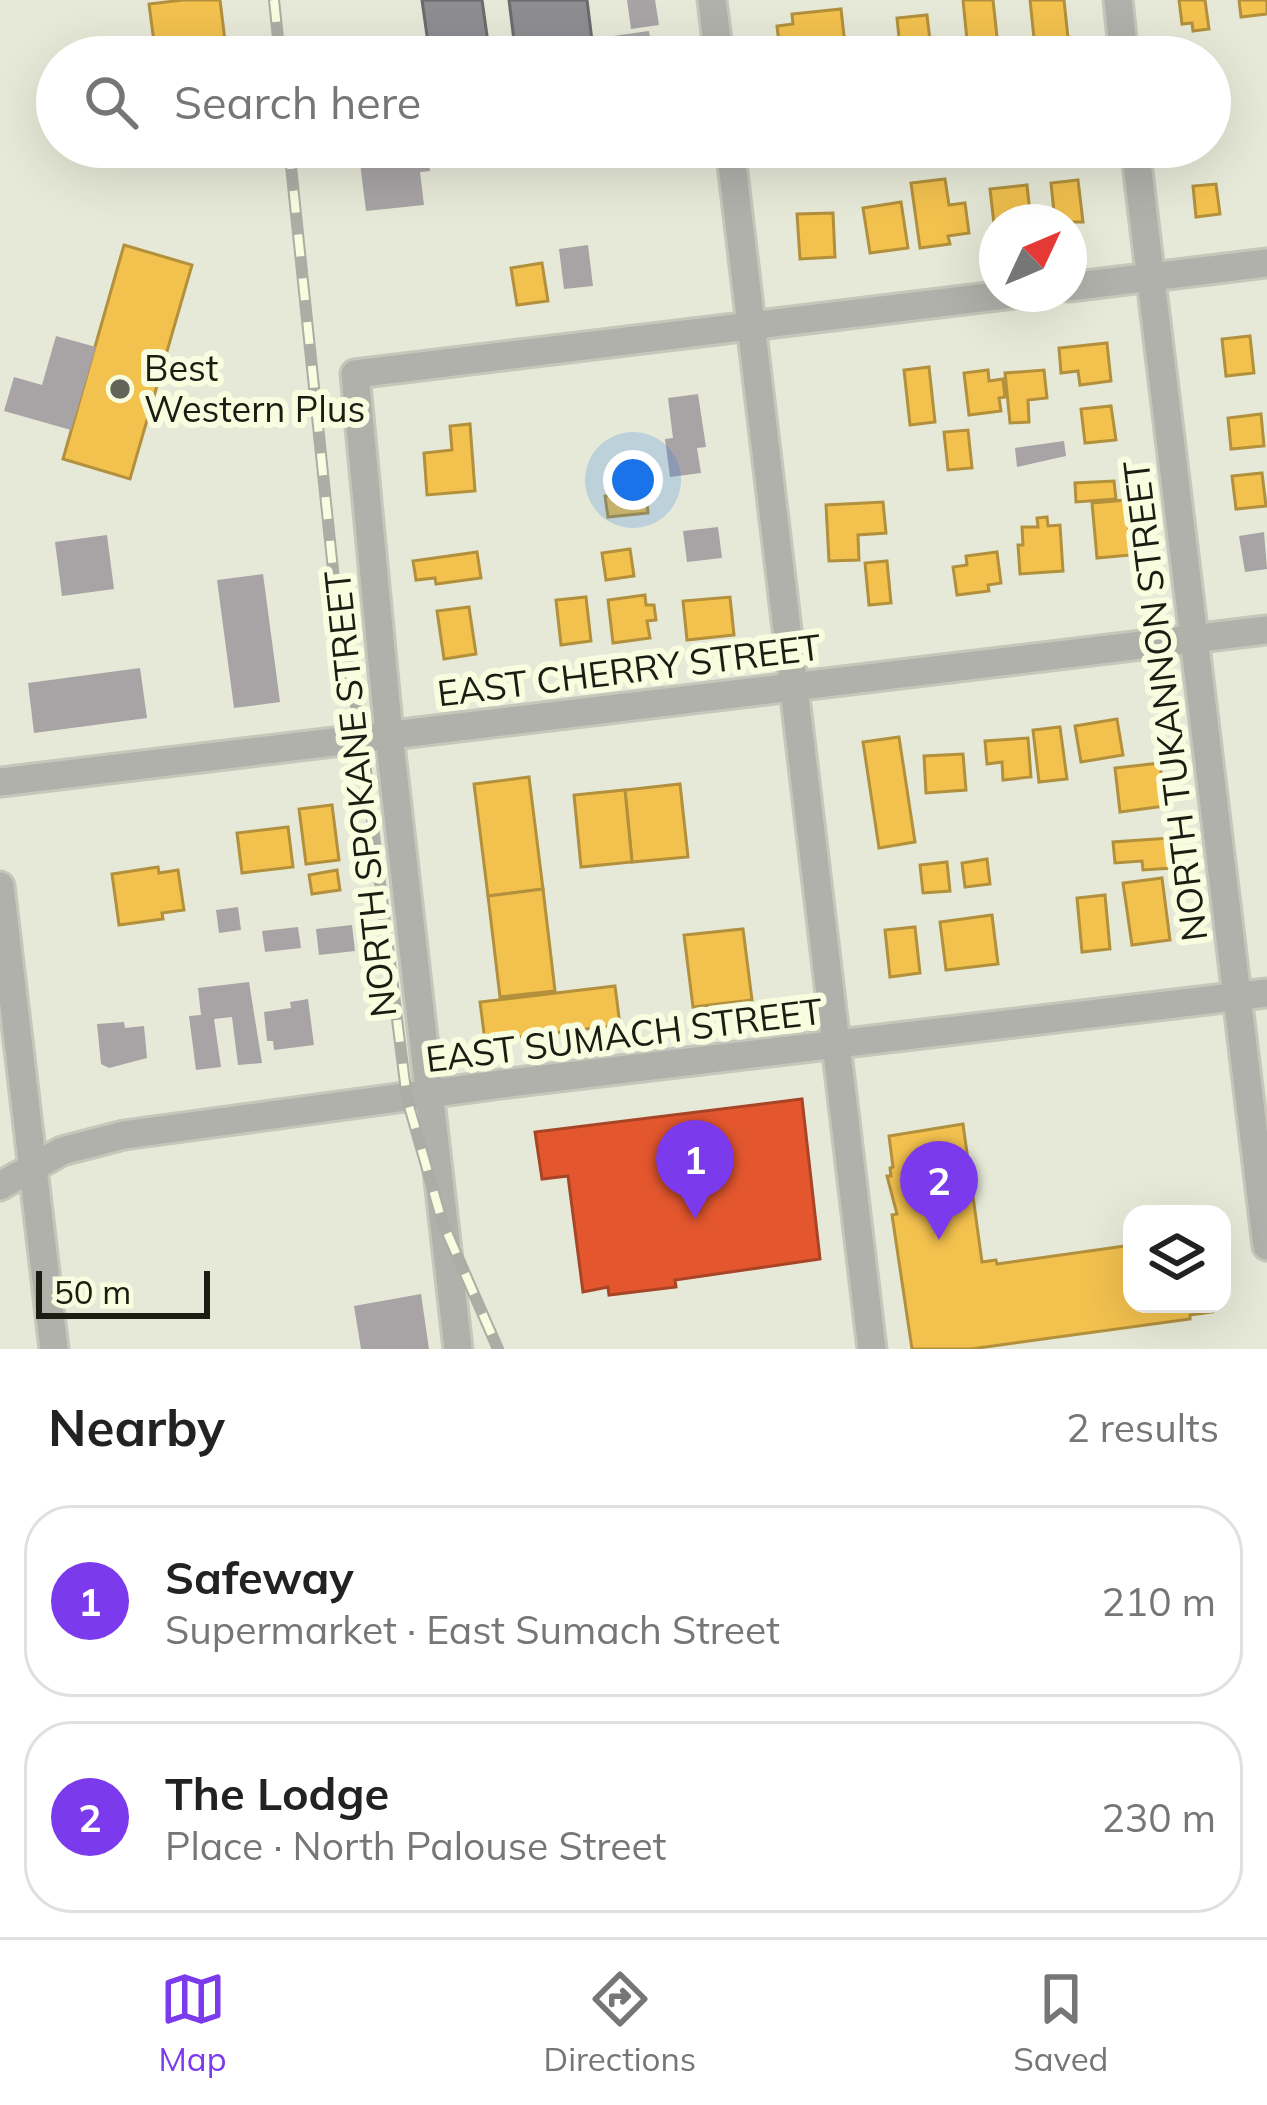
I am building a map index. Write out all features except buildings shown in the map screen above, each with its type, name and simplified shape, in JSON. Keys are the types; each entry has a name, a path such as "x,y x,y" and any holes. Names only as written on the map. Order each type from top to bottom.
{"street":[{"path":"712,0 716,36"},
{"path":"1118,0 1122,36"},
{"path":"732,168 872,1349"},
{"name":"NORTH TUKANNON STREET","path":"1138,168 1267,1246"},
{"path":"1087,285 1267,263"},
{"path":"751,326 979,298"},
{"name":"NORTH SPOKANE STREET","path":"458,1349 389,735 355,374 751,326"},
{"name":"EAST CHERRY STREET","path":"0,782 1267,630"},
{"path":"0,886 54,1349"},
{"name":"EAST SUMACH STREET","path":"0,1186 62,1151 124,1135 1267,993"}],"railway":[{"path":"274,0 278,36"},
{"path":"291,168 335,589 362,739 407,1099 442,1221 498,1349"}],"place":[{"name":"Best Western Plus","path":"120,389"},
{"name":"Safeway","path":"695,1219"},
{"name":"The Lodge","path":"939,1240"}]}
